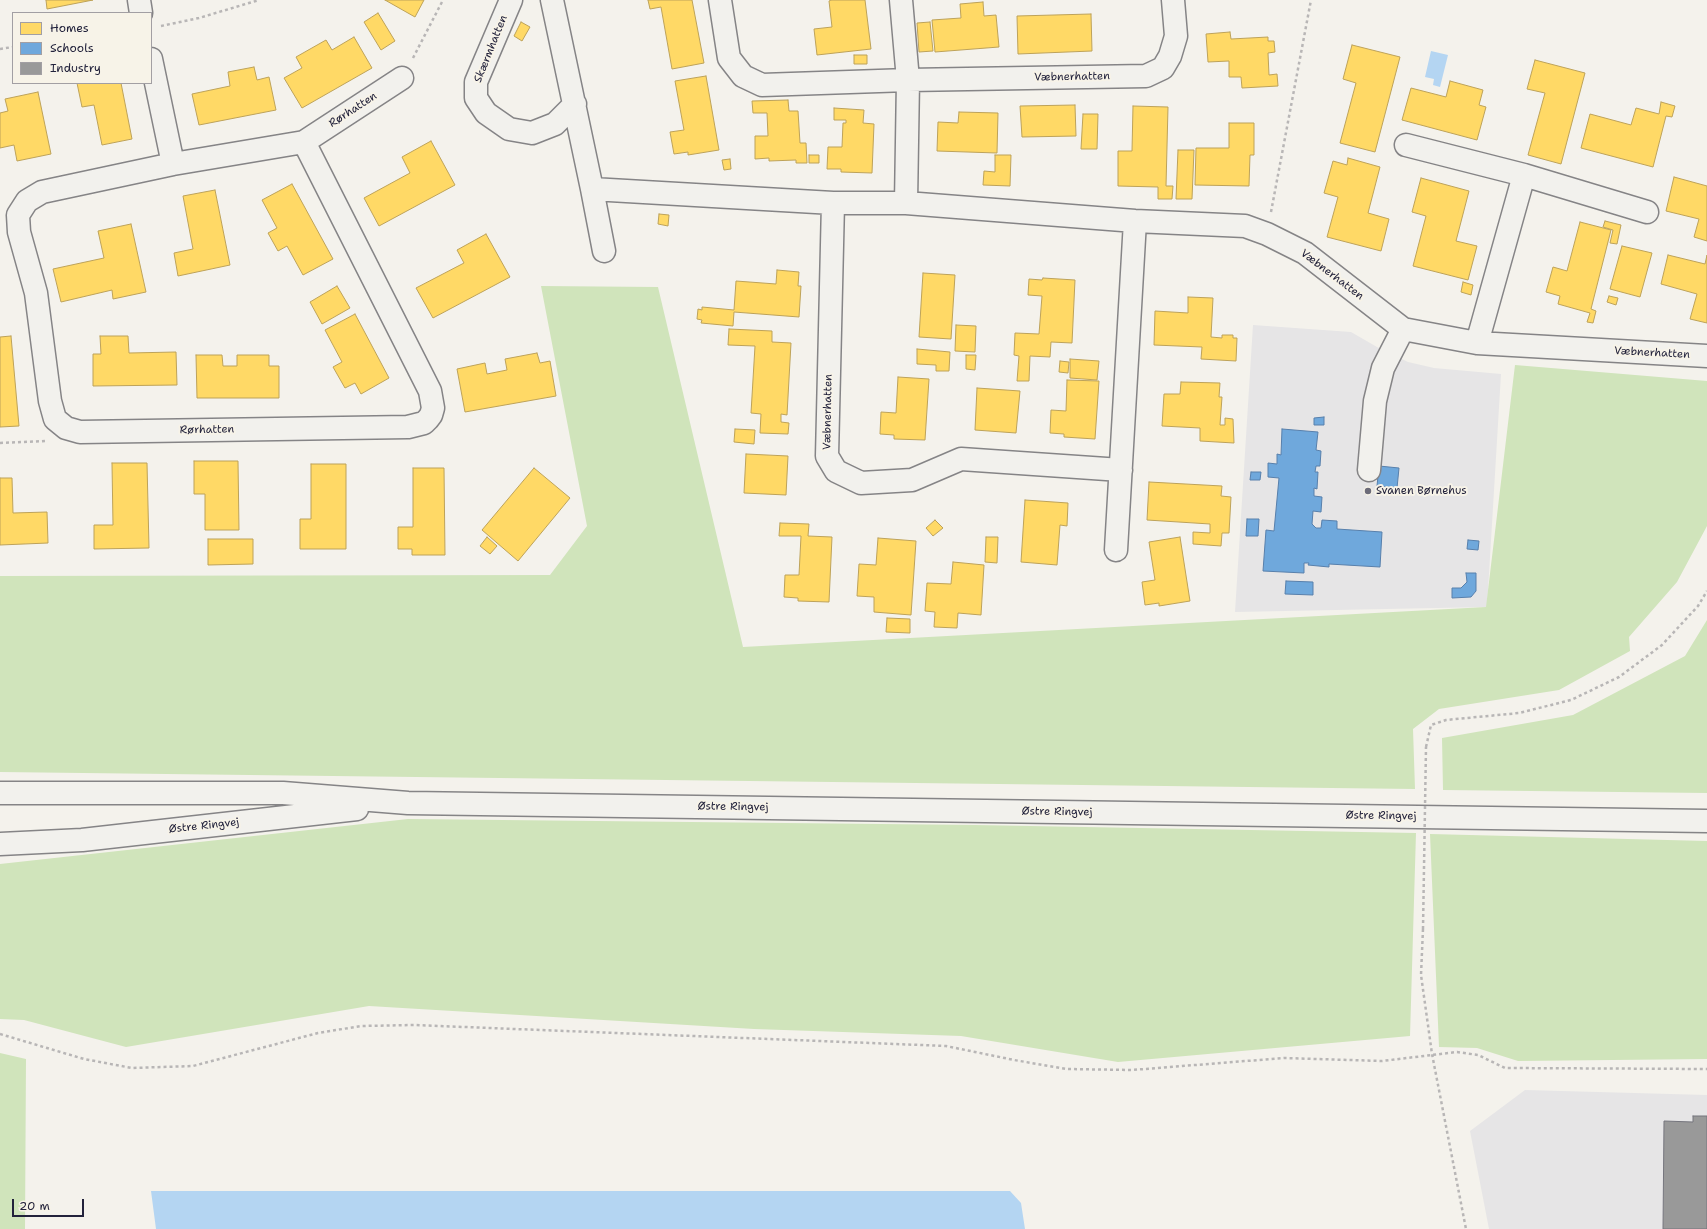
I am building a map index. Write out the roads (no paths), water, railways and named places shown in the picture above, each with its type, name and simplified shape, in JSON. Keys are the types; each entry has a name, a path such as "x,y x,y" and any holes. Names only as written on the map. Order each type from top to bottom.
{"street":[{"path":"138,0 145,12"},
{"name":"Skærmhatten","path":"511,0 476,82 476,98 486,113 509,128 532,132 555,124 574,104"},
{"path":"552,0 604,251"},
{"name":"Væbnerhatten","path":"720,0 729,58 743,76 762,85 908,80 1146,76 1163,68 1170,56 1176,36 1173,0"},
{"path":"901,0 908,80 906,203"},
{"path":"152,64 173,164"},
{"name":"Rørhatten","path":"304,142 430,391 433,408 424,424 408,427 80,432 66,428 55,419 50,401 36,293 19,232 18,215 26,201 42,192 173,164 304,142 402,78"},
{"path":"1406,145 1524,175 1647,212"},
{"path":"1477,343 1524,175"},
{"name":"Væbnerhatten","path":"592,188 833,203 906,203 1135,221 1245,226 1267,234 1305,252 1403,329 1477,343 1707,356"},
{"name":"Væbnerhatten","path":"833,203 827,456 836,471 861,483 912,480 961,459 1121,470"},
{"path":"1116,550 1135,221"},
{"path":"1368,470 1375,400 1383,368 1403,329"},
{"name":"Østre Ringvej","path":"0,793 283,793 408,803 1707,821"},
{"name":"Østre Ringvej","path":"0,844 82,840 408,803"}],"water":[{"path":"1431,51 1448,55 1440,87 1433,85 1434,79 1425,77"},
{"path":"151,1191 1010,1191 1021,1203 1025,1229 156,1229"}],"place":[{"name":"Svanen Børnehus","path":"1368,491"}]}
